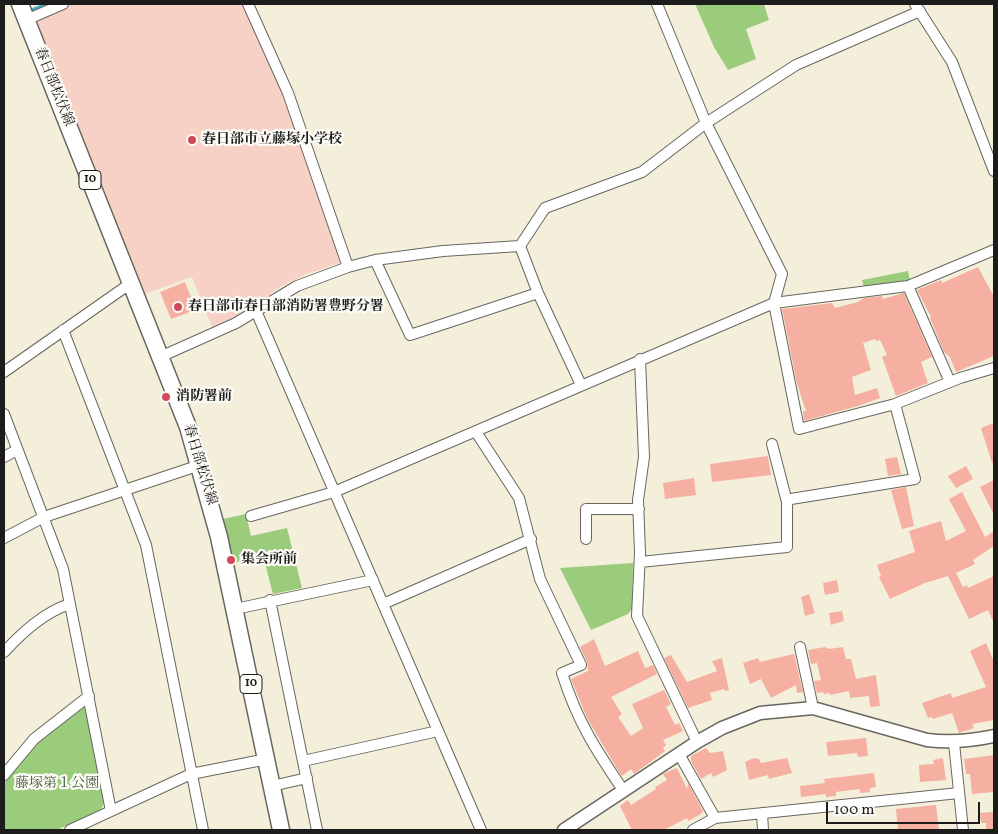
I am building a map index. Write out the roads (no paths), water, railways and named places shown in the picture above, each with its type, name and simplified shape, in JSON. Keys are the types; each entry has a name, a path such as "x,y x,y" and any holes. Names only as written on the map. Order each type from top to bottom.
{"main road":[{"name":"春日部松伏線","path":"20,4 188,426 211,503 281,830"}],"street":[{"path":"26,20 63,4"},
{"path":"248,4 288,93 348,267"},
{"path":"657,4 706,123 782,274 774,303 799,429 895,404 950,382 994,368"},
{"path":"520,246 545,208 642,172 706,123 796,65 917,7 952,62 994,171"},
{"path":"160,357 236,323 297,286 348,267 375,260 443,251 520,246"},
{"path":"520,246 538,293 581,385"},
{"path":"251,516 334,492 774,303 908,286 994,250"},
{"path":"375,260 410,336 538,293"},
{"path":"4,372 131,283"},
{"path":"908,286 950,382"},
{"path":"256,311 482,830"},
{"path":"64,330 146,545 203,830"},
{"path":"640,360 644,457 638,509 640,562 637,616 697,742"},
{"path":"787,502 791,499 915,478 895,404"},
{"path":"4,414 63,568 111,811"},
{"path":"476,432 519,498 540,579 581,665 562,674 570,699 591,744 623,790"},
{"path":"640,562 787,548 787,502 772,444"},
{"path":"4,457 17,450"},
{"path":"4,538 44,517 200,465"},
{"path":"586,539 586,509 638,509"},
{"path":"383,604 531,539"},
{"path":"235,609 270,600 373,580"},
{"path":"270,600 317,830"},
{"path":"4,652 20,634 58,608 70,604"},
{"path":"800,647 813,708"},
{"path":"4,775 34,739 89,696"},
{"path":"564,830 697,742 722,728 760,712 813,708 927,740 954,742 994,736"},
{"path":"303,761 438,731"},
{"path":"954,742 963,830"},
{"path":"679,754 715,818"},
{"path":"70,830 191,774 267,759"},
{"path":"272,786 307,778"},
{"path":"693,830 715,818 959,793"},
{"path":"762,813 763,830"}],"waterway":[{"path":"29,11 47,4"}],"place":[{"name":"春日部市立藤塚小学校","path":"192,140"},
{"name":"春日部市春日部消防署豊野分署","path":"178,307"},
{"name":"消防署前","path":"166,397"},
{"name":"集会所前","path":"231,560"}],"park label":[{"name":"藤塚第１公園","path":"57,784"}]}
